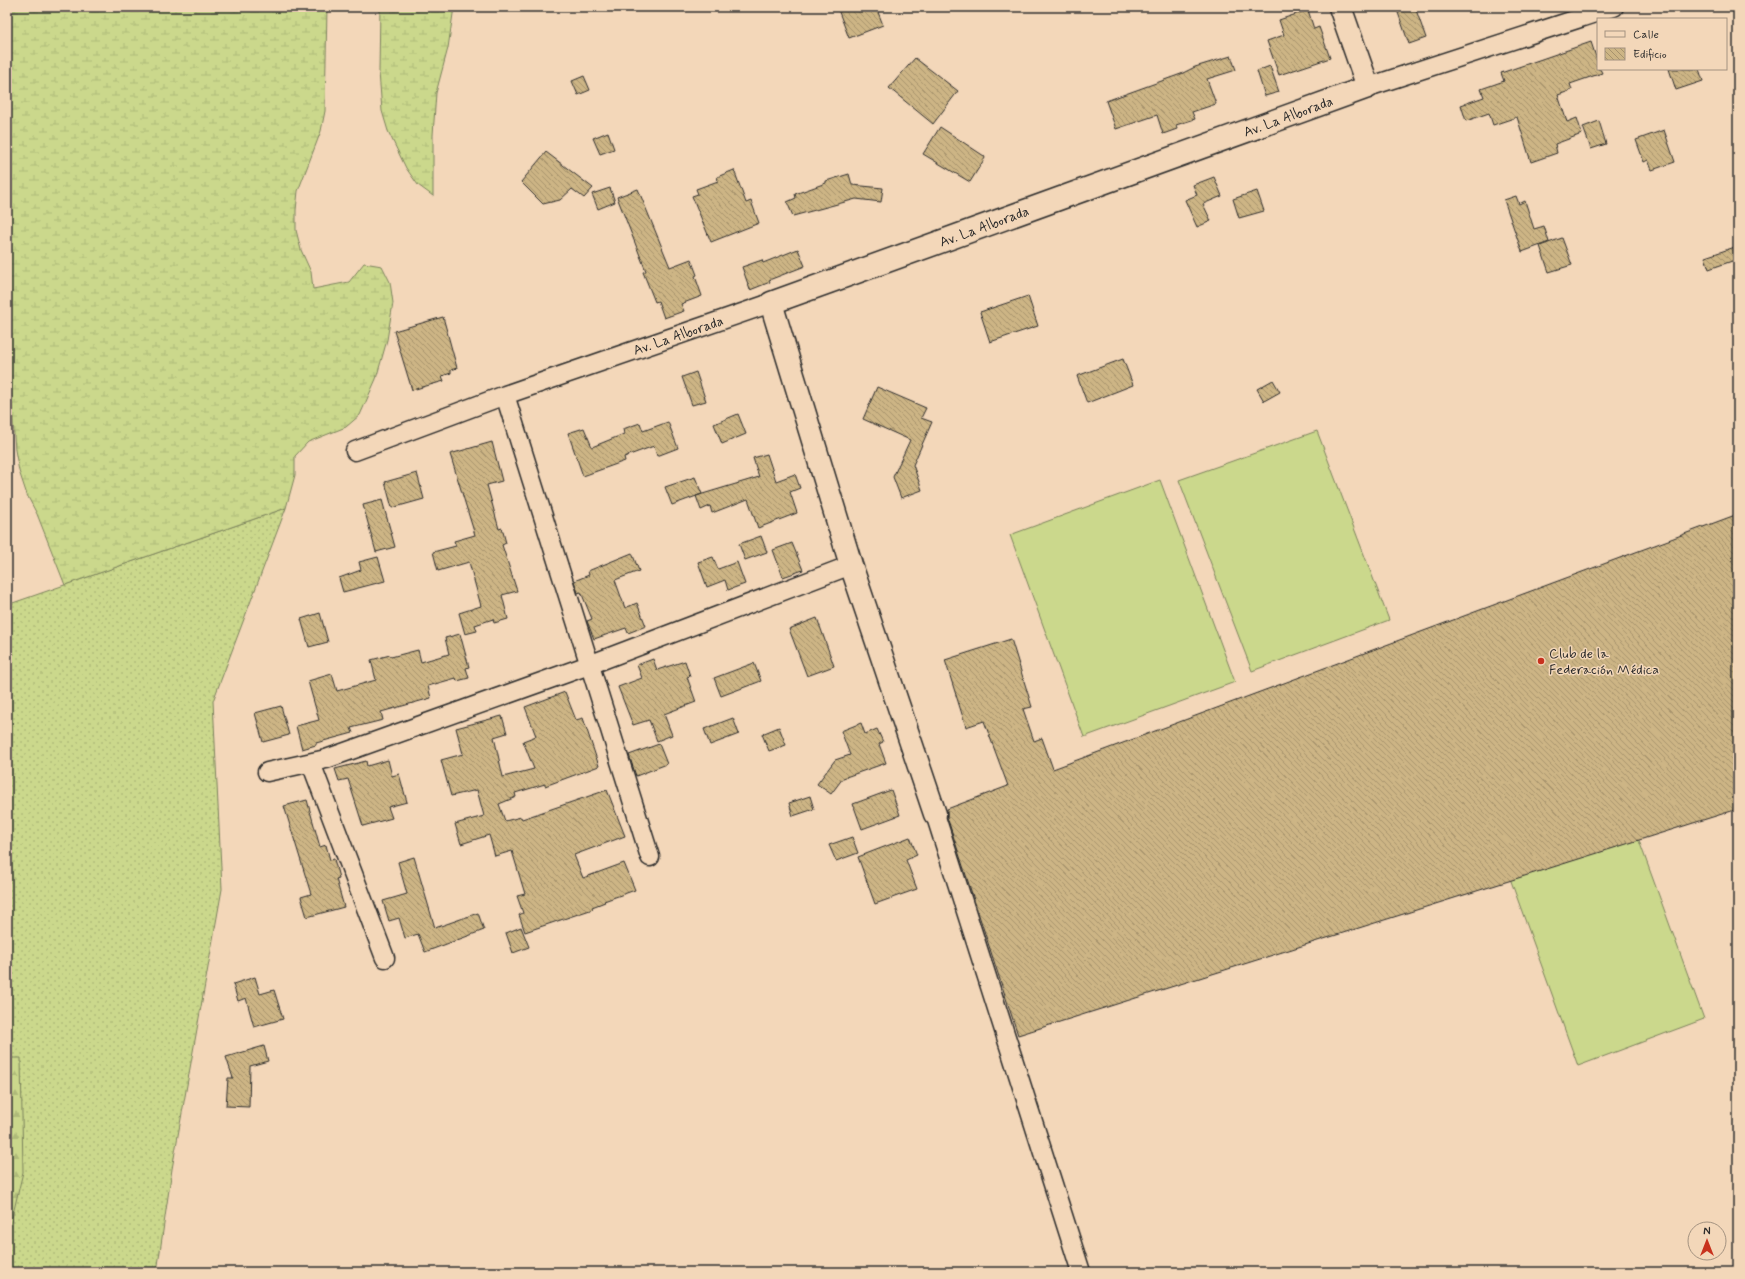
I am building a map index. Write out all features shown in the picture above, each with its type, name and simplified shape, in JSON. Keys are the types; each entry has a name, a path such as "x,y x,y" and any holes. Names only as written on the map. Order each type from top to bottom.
{"main road":[{"path":"1340,7 1368,86"},
{"name":"Av. La Alborada","path":"771,304 1368,86"},
{"path":"771,304 850,565 935,814"}],"street":[{"name":"Av. La Alborada","path":"1368,86 1614,7"},
{"name":"Av. La Alborada","path":"355,451 504,395 771,304"},
{"path":"504,395 650,857"},
{"path":"267,772 311,763 589,665 850,565"},
{"path":"311,763 385,958"},
{"path":"935,814 1081,1272"}],"green space":[{"path":"7,7 327,7 325,111 321,131 298,191 296,230 301,250 311,272 313,289 349,282 364,263 382,266 390,282 393,303 387,340 376,379 360,415 346,427 308,442 295,456 295,475 286,508 65,585 37,514 27,495 19,471 15,450 9,367 7,365"},
{"path":"380,7 454,7 448,48 436,93 433,135 433,196 418,185 406,168 388,131 382,111 379,72"},
{"path":"1317,431 1389,620 1252,671 1179,480"},
{"path":"1160,480 1235,682 1084,737 1010,535"},
{"path":"286,508 213,701 222,889 172,1169 157,1272 7,1272 7,605"},
{"path":"1634,827 1704,1019 1578,1066 1507,870"},
{"path":"7,1058 21,1058 23,1172 7,1239"}],"building":[{"path":"837,7 876,7 883,25 849,38"},
{"path":"1396,7 1415,7 1426,38 1409,44"},
{"path":"1308,10 1314,29 1319,27 1330,58 1279,75 1267,41 1284,35 1279,20"},
{"path":"1591,42 1597,60 1597,70 1600,70 1602,73 1570,84 1572,90 1558,95 1567,122 1577,118 1582,134 1555,144 1557,153 1531,162 1517,117 1493,125 1489,113 1466,121 1461,105 1484,97 1481,89 1504,81 1501,73"},
{"path":"1231,56 1236,70 1207,79 1216,104 1192,112 1195,119 1176,125 1177,129 1163,134 1157,115 1116,129 1106,101 1181,74 1195,67"},
{"path":"915,58 958,91 933,124 889,88"},
{"path":"1270,66 1279,92 1265,96 1257,71"},
{"path":"1669,70 1699,70 1703,81 1676,90"},
{"path":"584,76 590,90 578,95 572,81"},
{"path":"1599,121 1606,144 1591,149 1583,127"},
{"path":"940,127 984,156 985,158 970,182 923,154"},
{"path":"1664,130 1675,162 1652,170 1648,160 1644,162 1636,140"},
{"path":"608,132 614,149 600,154 593,138"},
{"path":"546,152 593,188 584,198 572,189 560,200 543,204 521,182"},
{"path":"734,170 746,203 751,201 759,223 711,242 692,196 698,194 696,189 718,181 717,177"},
{"path":"849,174 852,185 883,188 881,202 856,199 793,216 787,202 796,198 795,194 826,183 826,181"},
{"path":"1214,177 1222,196 1203,204 1211,221 1197,227 1185,200 1197,195 1193,185"},
{"path":"610,188 615,202 598,209 592,194"},
{"path":"638,189 670,267 691,259 702,296 681,304 684,311 664,318 658,301 655,302 643,272 646,271 617,197"},
{"path":"1257,191 1264,211 1239,218 1233,199"},
{"path":"1516,196 1519,204 1525,201 1534,229 1544,226 1549,242 1522,252 1504,200"},
{"path":"1562,238 1572,265 1549,272 1540,246"},
{"path":"1738,246 1738,259 1709,269 1705,257"},
{"path":"798,249 805,266 769,280 770,282 750,290 742,267 762,260 763,263"},
{"path":"1028,296 1038,326 990,342 980,312"},
{"path":"443,317 457,368 451,370 451,373 442,376 444,381 412,390 394,331"},
{"path":"1123,359 1133,385 1087,403 1077,376"},
{"path":"696,372 706,401 692,405 682,377"},
{"path":"1273,380 1280,392 1264,401 1257,389"},
{"path":"877,387 926,408 921,418 932,422 913,465 922,490 901,498 893,477 910,440 863,419"},
{"path":"738,414 746,434 722,444 714,424"},
{"path":"668,422 678,448 657,456 654,446 624,457 625,461 583,476 568,433 584,428 592,447 624,434 623,429 640,423 643,431"},
{"path":"492,442 502,481 487,485 499,529 502,528 506,543 502,545 517,591 502,595 508,619 494,623 493,619 475,625 477,631 465,634 459,613 481,606 469,562 438,571 433,552 456,546 454,541 475,535 450,454"},
{"path":"767,454 776,481 795,474 800,488 790,492 797,513 758,528 748,499 712,513 710,506 701,510 696,496 759,477 753,458"},
{"path":"417,473 424,499 392,508 385,482"},
{"path":"695,477 702,494 672,505 665,487"},
{"path":"382,500 395,547 376,552 363,505"},
{"name":"Club de la Federación Médica","path":"1738,514 1738,809 1018,1035 947,817 947,809 1008,786 984,721 966,727 945,660 1011,639 1032,707 1023,709 1034,741 1042,738 1053,769"},
{"path":"761,536 767,552 745,560 739,544"},
{"path":"792,543 803,570 783,577 773,550"},
{"path":"632,553 639,571 615,580 625,608 637,603 646,626 628,633 626,628 594,639 587,621 592,619 581,592 578,593 574,581 589,575 588,571"},
{"path":"378,557 385,581 343,592 339,578 361,570 359,562"},
{"path":"713,557 718,569 737,562 745,584 728,590 725,580 707,587 698,562"},
{"path":"320,613 328,642 309,647 301,619"},
{"path":"817,618 834,666 807,676 789,629"},
{"path":"460,634 469,667 466,668 469,678 457,681 456,678 428,686 431,698 381,712 383,720 351,728 353,733 316,743 316,745 302,749 296,726 319,720 308,681 332,674 337,691 376,680 371,660 390,655 391,657 418,650 421,662 449,654 445,638"},
{"path":"653,659 657,670 685,661 690,676 687,677 696,702 664,714 672,735 657,741 649,720 633,725 618,687 642,678 637,665"},
{"path":"754,663 761,681 721,696 714,678"},
{"path":"565,692 576,720 583,718 599,766 545,786 545,784 515,793 516,797 499,804 505,821 521,817 522,819 607,790 625,836 574,855 583,878 624,863 635,890 604,901 605,902 592,907 593,909 525,932 519,915 523,913 517,896 525,894 512,851 495,856 489,835 461,844 455,824 484,816 477,790 451,796 441,760 463,754 456,728 502,716 507,733 494,737 503,777 534,769 523,741 536,736 525,707"},
{"path":"281,706 289,735 263,742 255,713"},
{"path":"733,718 739,734 710,745 704,729"},
{"path":"861,723 865,734 877,729 883,742 879,744 886,763 843,778 831,794 817,784 835,760 850,755 841,731"},
{"path":"779,727 786,745 769,751 762,734"},
{"path":"659,744 667,764 636,776 629,755"},
{"path":"388,760 392,776 399,774 407,802 388,807 392,818 363,826 348,779 339,781 335,769 366,761 367,766"},
{"path":"891,790 900,815 862,829 853,804"},
{"path":"810,796 814,809 793,816 789,803"},
{"path":"307,800 320,847 326,845 330,860 334,859 339,878 336,879 344,907 307,917 301,897 311,894 284,806"},
{"path":"852,837 858,853 836,861 829,845"},
{"path":"910,837 917,855 906,860 917,889 875,904 858,857"},
{"path":"414,857 435,928 478,913 484,930 425,952 418,934 405,938 399,918 389,921 383,901 407,894 398,862"},
{"path":"521,927 529,947 513,953 506,933"},
{"path":"255,977 260,994 274,990 283,1019 254,1027 246,998 238,1001 233,984"},
{"path":"264,1046 268,1061 250,1066 249,1107 226,1106 228,1078 233,1078 226,1057"}],"place":[{"name":"Club de la Federación Médica","path":"1541,661"}]}
